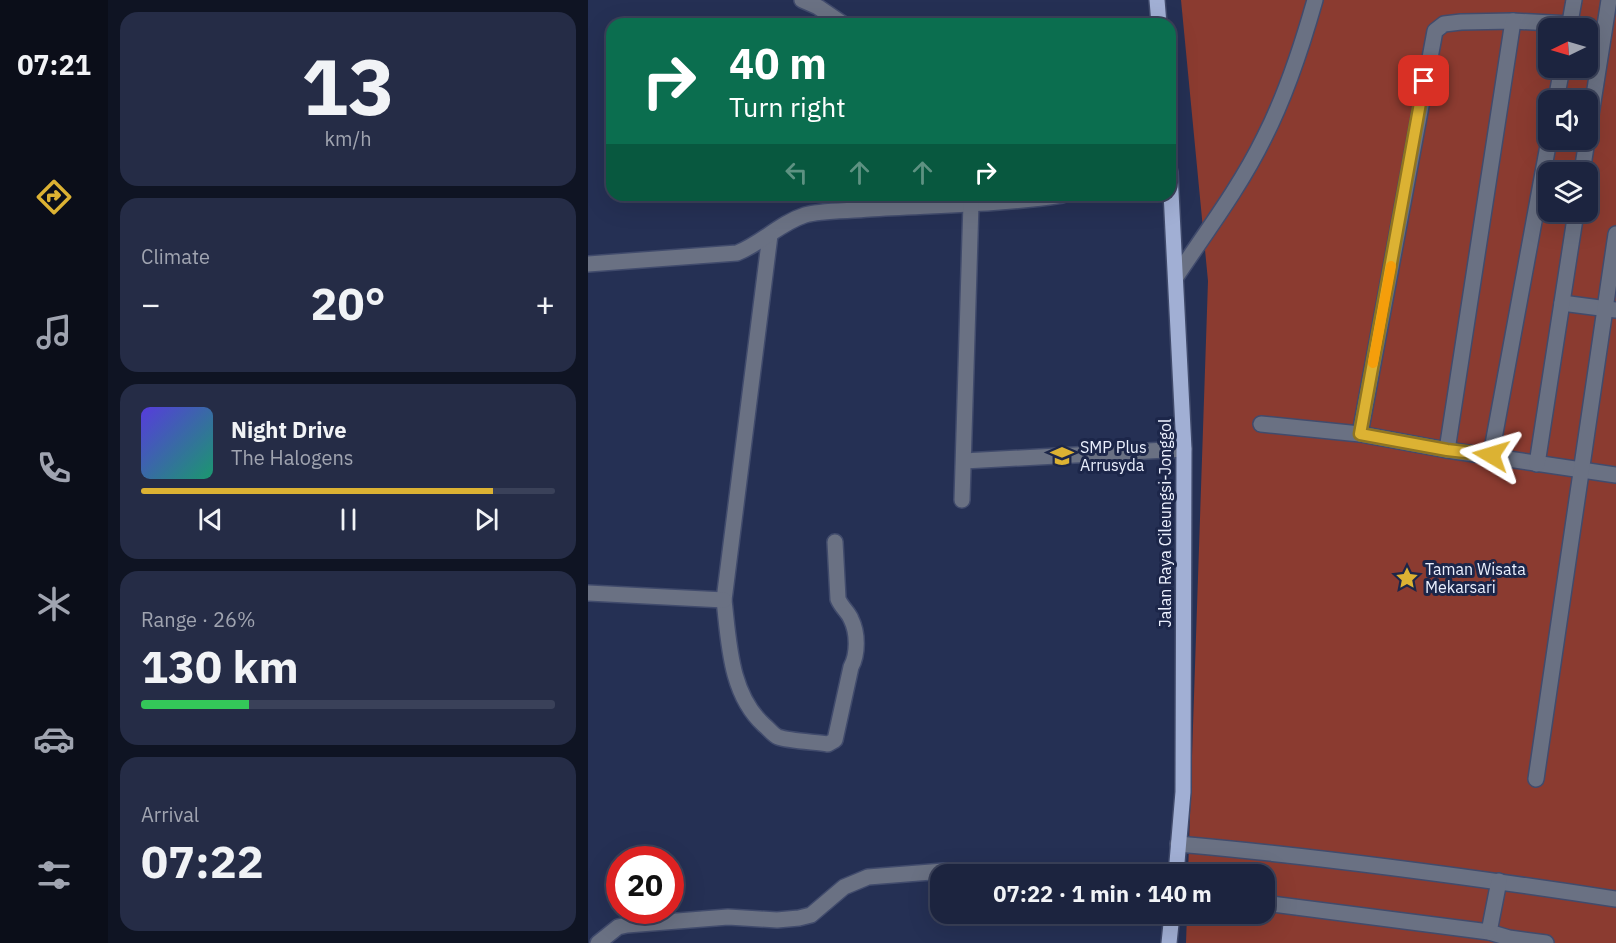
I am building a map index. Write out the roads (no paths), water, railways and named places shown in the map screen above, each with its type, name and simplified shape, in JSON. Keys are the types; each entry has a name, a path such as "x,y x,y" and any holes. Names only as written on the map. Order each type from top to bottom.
{"main road":[{"path":"1157,0 1158,18"},
{"name":"Jalan Raya Cileungsi-Jonggol","path":"1171,201 1184,449 1183,792 1177,864"},
{"path":"1169,943 1171,924"}],"street":[{"path":"802,0 834,18"},
{"path":"1176,277 1240,179 1264,137 1293,69 1315,0"},
{"path":"1571,18 1574,0"},
{"path":"1584,162 1609,0"},
{"path":"1360,434 1434,31 1444,24 1513,21 1538,23"},
{"path":"1447,450 1513,21"},
{"path":"1491,455 1547,150"},
{"path":"846,211 847,201"},
{"path":"588,264 727,255 749,248 785,224 807,214 1023,201"},
{"path":"962,500 971,204"},
{"path":"1537,464 1574,222"},
{"path":"1536,779 1581,470 1611,309 1616,234"},
{"path":"770,235 724,600 731,655 739,686 747,704 757,718 777,737 828,744 835,740 855,658 855,629 838,599 835,542"},
{"path":"1562,303 1611,309"},
{"path":"1261,424 1360,434 1447,450 1616,475"},
{"path":"964,461 1184,449"},
{"path":"588,593 724,600"},
{"path":"1178,844 1498,881 1616,899"},
{"path":"598,943 618,927 627,925 728,917 777,920 799,918 811,915 844,887 868,877 930,872"},
{"path":"1489,932 1498,881"},
{"path":"1275,904 1489,932 1509,938 1546,943"}],"place":[{"name":"SMP Plus Arrusyda","path":"1062,456"},
{"name":"Taman Wisata Mekarsari","path":"1407,578"}]}
